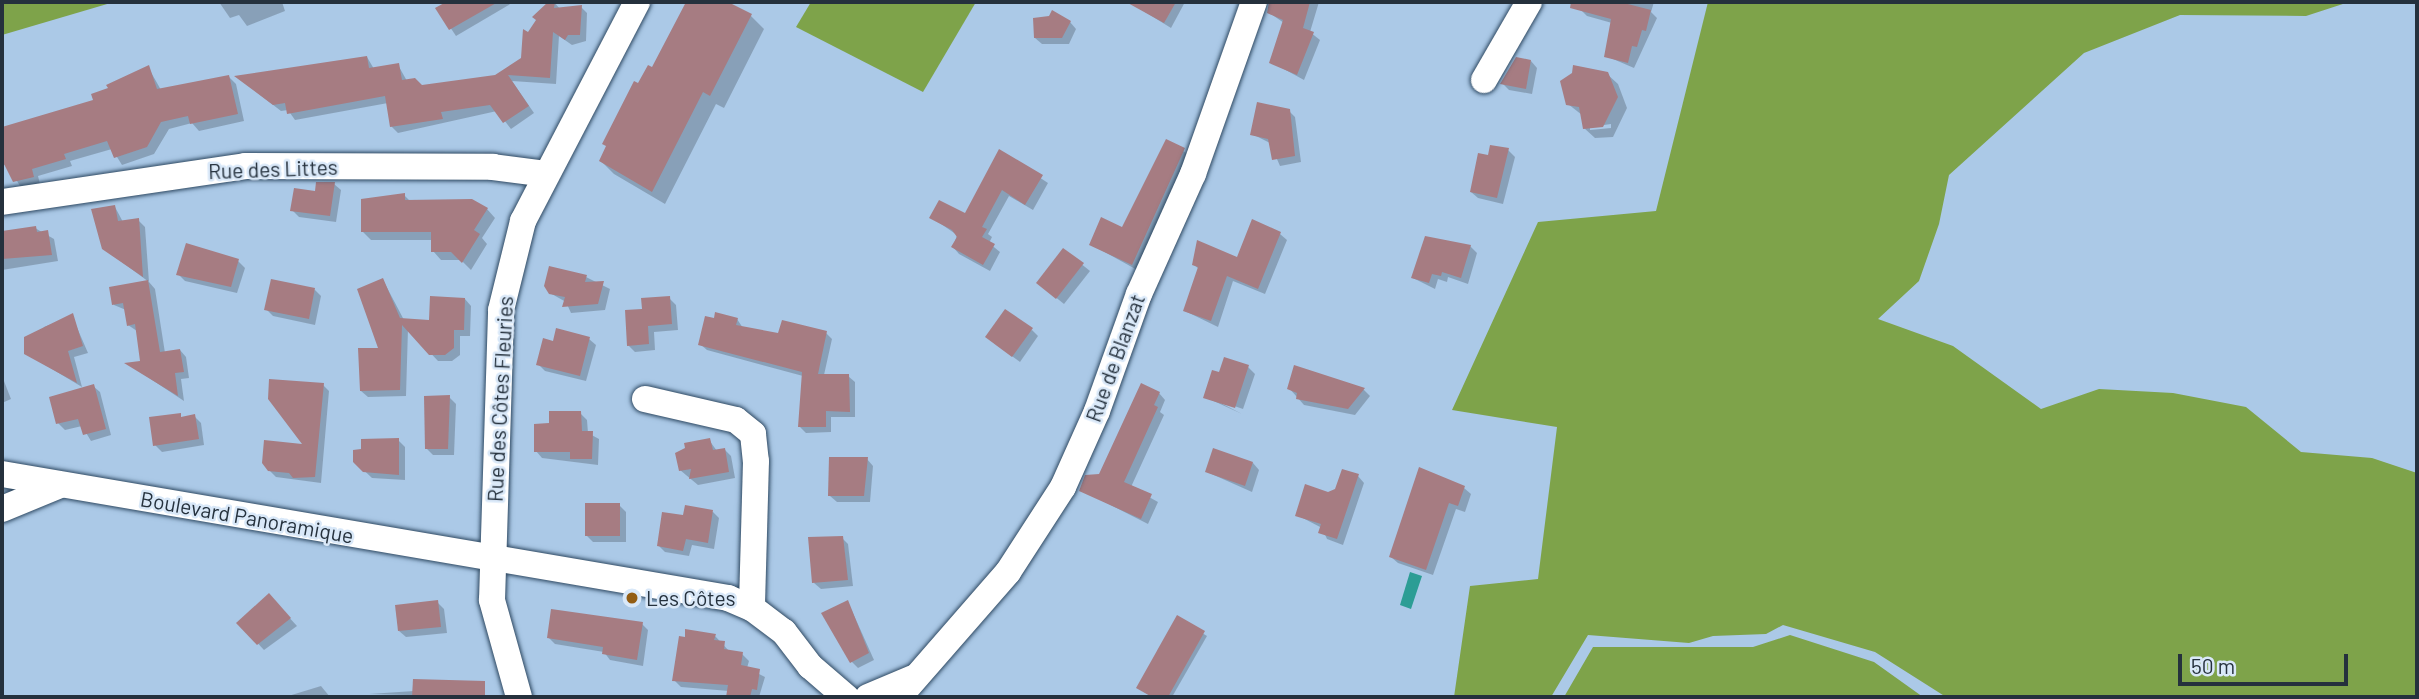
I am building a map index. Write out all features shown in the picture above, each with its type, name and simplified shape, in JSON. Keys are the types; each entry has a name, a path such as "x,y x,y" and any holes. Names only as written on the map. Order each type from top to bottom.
{"street":[{"name":"Rue des Côtes Fleuries","path":"519,697 492,600 501,310 523,221 637,2"},
{"name":"Rue de Blanzat","path":"868,697 906,687 1008,572 1063,487 1097,411 1139,293 1193,174 1254,2"},
{"path":"1484,80 1529,2"},
{"name":"Rue des Littes","path":"2,202 245,166 493,167 547,174"},
{"path":"645,399 736,420 753,434 756,461 752,608"},
{"name":"Boulevard Panoramique","path":"2,474 492,558 693,589 752,608 784,632 810,666"},
{"path":"2,509 60,485"},
{"path":"810,666 818,697"},
{"path":"810,666 846,697"}],"shaded area":[{"path":"2,2 114,2 2,35"},
{"path":"811,2 976,2 923,92 796,27"},
{"path":"1708,2 2349,2 2306,16 2180,15 2084,53 1949,175 1939,224 1919,281 1878,319 1953,346 2041,409 2099,389 2173,393 2246,407 2301,452 2372,458 2417,473 2417,697 1946,697 1875,652 1783,625 1766,634 1713,636 1689,643 1588,635 1551,697 1454,697 1470,586 1538,579 1557,427 1452,410 1538,222 1656,211"},
{"path":"1410,572 1422,576 1411,609 1400,605"},
{"path":"1790,635 1874,662 1923,697 1564,697 1593,647 1753,647"}],"building":[{"path":"446,2 498,2 449,30 435,8"},
{"path":"548,2 555,2 554,8 582,5 580,35 568,35 565,40 553,32 550,78 508,75 529,106 503,123 490,105 441,112 443,119 390,127 385,96 287,114 285,103 273,105 234,76 367,56 369,68 399,63 402,80 415,78 422,85 495,75 521,58 523,29 528,32 536,20 532,17"},
{"path":"686,2 728,2 752,14 710,96 703,92 652,192 599,161 606,146 602,144 634,81 638,83 648,65 652,67"},
{"path":"1126,2 1176,2 1164,23"},
{"path":"1269,2 1310,2 1303,28 1314,32 1297,75 1269,63 1283,20 1267,13"},
{"path":"1571,2 1620,2 1651,10 1646,31 1642,30 1637,47 1632,46 1628,63 1604,57 1611,19 1570,8"},
{"path":"1052,10 1071,21 1062,38 1034,38 1033,18 1049,16"},
{"path":"1516,57 1531,60 1526,89 1500,84"},
{"path":"149,65 157,89 229,75 238,114 190,124 188,116 161,122 147,147 114,158 107,141 64,154 66,159 32,169 34,177 13,182 2,160 2,127 93,100 91,94 108,88 106,85"},
{"path":"1573,65 1608,72 1618,97 1603,127 1583,129 1579,107 1566,105 1560,81 1572,73"},
{"path":"1257,102 1290,109 1295,156 1272,160 1268,139 1250,135"},
{"path":"1166,139 1185,148 1132,265 1089,245 1101,217 1122,227"},
{"path":"1490,145 1509,148 1497,198 1470,192 1478,153 1488,155"},
{"path":"999,149 1043,175 1025,205 1002,190 982,227 987,229 982,237 995,244 983,265 951,247 957,237 952,230 929,218 939,200 965,213"},
{"path":"316,182 335,182 330,216 290,211 294,188 315,191"},
{"path":"405,193 405,200 472,199 488,208 474,230 480,234 462,263 451,252 431,252 431,232 361,232 361,199"},
{"path":"115,205 118,221 139,218 143,277 102,249 91,209"},
{"path":"1252,219 1281,232 1258,289 1227,276 1211,321 1183,311 1198,267 1192,265 1197,240 1237,257"},
{"path":"36,226 37,232 48,230 52,255 2,259 2,231"},
{"path":"1425,236 1471,245 1461,278 1442,272 1441,276 1432,274 1429,283 1411,278"},
{"path":"186,243 239,259 231,287 176,275"},
{"path":"1063,248 1084,263 1056,299 1036,283"},
{"path":"549,266 587,275 585,282 604,281 598,304 562,307 565,297 549,294 544,286"},
{"path":"383,278 400,318 429,320 430,296 465,298 464,330 454,330 454,348 445,355 429,355 402,325 400,390 360,391 358,348 378,348 357,289"},
{"path":"271,279 315,288 309,319 264,310"},
{"path":"148,280 160,352 180,349 184,372 175,373 178,396 124,363 140,361 135,324 127,326 123,303 112,305 109,287"},
{"path":"670,296 672,324 648,326 649,344 627,346 625,310 642,309 641,298"},
{"path":"1005,309 1033,328 1012,357 985,337"},
{"path":"715,312 738,318 736,325 778,333 782,320 827,331 818,374 849,374 850,412 826,411 826,427 798,427 802,372 698,345 705,316 714,318"},
{"path":"73,313 83,346 68,351 77,383 24,354 24,337"},
{"path":"556,328 590,337 580,376 536,365 543,338 553,341"},
{"path":"1224,357 1249,365 1235,408 1203,398 1212,370 1219,372"},
{"path":"1294,365 1365,388 1348,409 1296,399 1297,393 1287,389"},
{"path":"269,379 324,383 315,477 293,478 289,473 268,471 262,463 264,440 302,444 268,399"},
{"path":"1141,383 1160,392 1154,405 1158,407 1124,482 1152,494 1141,519 1079,491 1085,475 1099,474"},
{"path":"94,384 106,429 83,435 78,419 56,424 49,397"},
{"path":"450,395 448,449 425,449 424,396"},
{"path":"549,411 581,411 582,431 593,431 592,459 570,459 570,452 534,452 534,424 549,423"},
{"path":"181,413 181,417 195,414 199,439 153,446 149,417"},
{"path":"399,438 399,475 363,472 353,462 353,450 361,449 361,439"},
{"path":"710,438 713,450 725,448 729,472 689,479 691,469 679,471 675,453 685,448 684,443"},
{"path":"1213,448 1253,462 1245,486 1205,472"},
{"path":"829,457 868,457 864,496 828,496"},
{"path":"1419,467 1465,486 1458,506 1449,503 1426,570 1389,557"},
{"path":"1342,469 1359,474 1337,539 1318,533 1321,524 1295,516 1305,484 1328,492 1335,489"},
{"path":"585,503 620,503 620,536 585,536"},
{"path":"685,505 713,510 708,543 686,539 683,551 657,546 662,512 683,515"},
{"path":"843,536 848,580 812,583 808,537"},
{"path":"269,593 291,618 257,645 236,623"},
{"path":"438,600 441,627 398,631 395,605"},
{"path":"848,600 869,653 850,663 821,613"},
{"path":"551,609 643,622 637,660 602,654 603,647 547,638"},
{"path":"1177,615 1205,631 1168,697 1152,697 1136,688"},
{"path":"685,629 716,634 714,640 725,641 724,649 743,652 741,665 760,669 757,690 752,689 750,697 726,697 728,685 672,681 679,636 685,637"},
{"path":"413,679 485,681 485,697 412,697"}],"place":[{"name":"Les Côtes","path":"632,598"}]}
